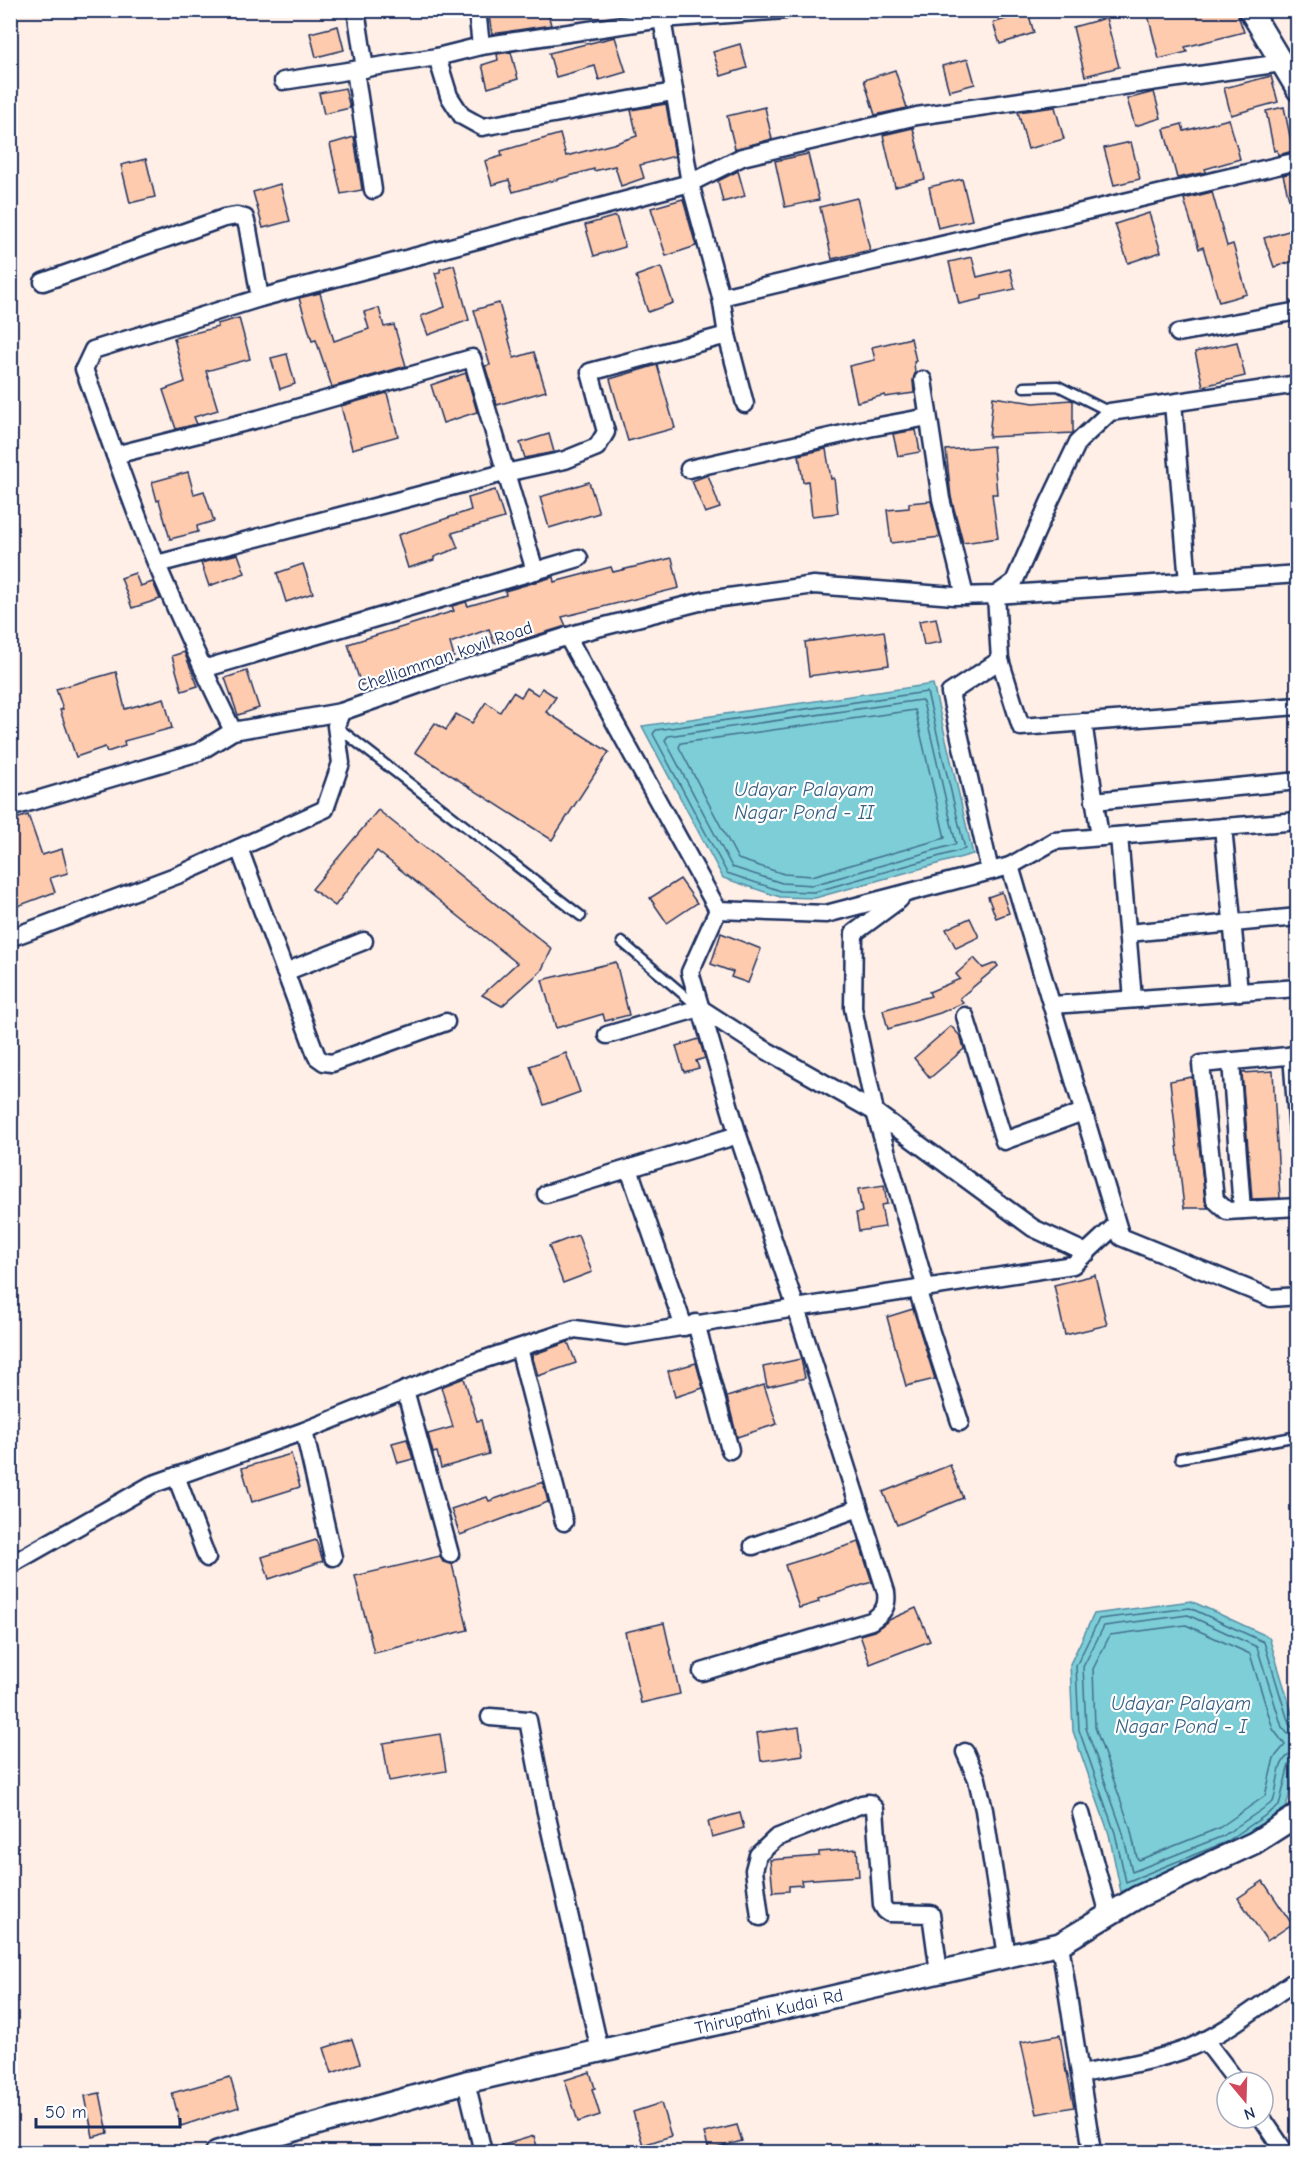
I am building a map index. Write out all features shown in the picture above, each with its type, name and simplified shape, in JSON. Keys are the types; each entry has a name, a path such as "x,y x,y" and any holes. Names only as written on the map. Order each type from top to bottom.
{"street":[{"path":"356,10 373,190"},
{"path":"477,10 481,46"},
{"path":"283,81 437,57 481,46 661,15 785,10"},
{"path":"1250,10 1298,90"},
{"path":"661,15 690,183 721,297 727,335 745,404"},
{"path":"437,57 449,96 462,116 482,127 673,92"},
{"path":"10,808 199,752 233,730 203,669 157,564 115,454 84,369 93,350 260,298 690,183 742,157 917,116 1282,63"},
{"path":"721,297 1298,161"},
{"path":"43,282 224,218 237,216 244,218 248,229 260,298"},
{"path":"1178,333 1298,311"},
{"path":"157,564 505,473 566,460 597,447 606,432 590,372 727,335"},
{"path":"115,454 258,419 472,357 535,571"},
{"path":"923,380 941,499 965,596"},
{"path":"1298,384 1110,412 1078,442 1014,582 996,595 1000,660 1021,727 1298,706"},
{"path":"1173,403 1188,582"},
{"path":"689,469 928,417"},
{"path":"203,669 579,558"},
{"name":"Chelliamman kovil Road","path":"233,730 338,719 457,671 567,636 707,600 814,585 965,596 1298,574"},
{"path":"567,636 718,910"},
{"path":"990,871 950,693 1000,660"},
{"path":"10,938 183,873 325,809 341,763 338,719"},
{"path":"1083,722 1100,837"},
{"path":"1094,801 1298,781"},
{"path":"718,910 826,914 1010,866 1054,842 1298,821"},
{"path":"1223,827 1239,992"},
{"path":"1119,836 1133,999"},
{"path":"239,848 317,1057 324,1062 332,1063 446,1022"},
{"path":"1010,866 1121,1237 1270,1298 1298,1296"},
{"path":"909,892 854,933 853,1008 875,1112 960,1422"},
{"path":"702,1672 871,1621 883,1612 887,1602 860,1508 738,1135 690,972 718,910"},
{"path":"1128,933 1232,921 1298,917"},
{"path":"285,972 364,941"},
{"path":"1052,1005 1298,988"},
{"path":"607,1035 700,1008 762,1048 875,1112 1033,1228 1087,1253"},
{"path":"965,1016 1004,1141 1083,1112"},
{"path":"1298,1133 1295,1055 1202,1064 1215,1200 1227,1211 1298,1207"},
{"path":"1231,1061 1242,1210"},
{"path":"546,1194 738,1135"},
{"path":"629,1169 690,1325 730,1450"},
{"path":"10,1564 151,1485 304,1431 476,1362 575,1329 626,1336 1073,1265 1117,1224"},
{"path":"519,1348 564,1522"},
{"path":"405,1390 450,1554"},
{"path":"304,1431 333,1557"},
{"path":"176,1476 207,1558"},
{"path":"753,1545 860,1508"},
{"path":"490,1718 528,1720 545,1808 600,2051"},
{"path":"965,1752 977,1779 984,1810 1007,1956"},
{"path":"760,1917 754,1870 758,1856 776,1838 869,1803 875,1809 882,1905 889,1913 931,1914 939,1972"},
{"path":"1081,1813 1109,1915"},
{"name":"Thirupathi Kudai Rd","path":"217,2152 465,2082 1060,1944 1138,1897 1254,1843 1298,1815"},
{"path":"1060,1944 1092,2152"},
{"path":"1081,2074 1148,2061 1186,2049 1217,2034 1298,1979"},
{"path":"1204,2040 1228,2070"},
{"path":"465,2082 483,2152"},
{"path":"1270,2130 1285,2152"}],"lane":[{"path":"1024,387 1058,386 1110,412"},
{"path":"338,719 581,916"},
{"path":"622,942 700,1008"},
{"path":"1180,1458 1298,1436"}],"water":[{"name":"Udayar Palayam Nagar Pond - II","path":"933,684 973,854 815,898 780,897 723,878 642,726"},
{"name":"Udayar Palayam Nagar Pond - I","path":"1191,1601 1269,1637 1297,1729 1294,1773 1286,1809 1229,1847 1121,1892 1109,1834 1073,1731 1070,1664 1094,1614"}],"building":[{"path":"488,10 547,10 551,25 492,34"},
{"path":"1164,10 1236,10 1244,32 1185,47 1187,52 1159,59 1148,15"},
{"path":"1028,12 1034,33 1000,44 993,23"},
{"path":"1106,18 1119,67 1085,76 1073,27"},
{"path":"338,26 344,50 316,57 310,33"},
{"path":"615,37 626,72 599,80 595,66 556,77 549,53"},
{"path":"740,44 747,68 721,76 713,52"},
{"path":"511,52 518,79 488,88 482,65 498,60 497,54"},
{"path":"968,59 975,84 949,91 942,66"},
{"path":"895,70 907,108 875,115 864,80"},
{"path":"1271,76 1278,102 1231,115 1224,88"},
{"path":"345,88 350,108 324,114 319,93"},
{"path":"1154,92 1161,118 1135,126 1127,99"},
{"path":"666,104 675,156 640,165 644,178 621,186 615,166 594,171 594,169 513,192 509,180 492,185 485,161 502,156 501,151 560,134 566,156 613,144 637,136 631,110"},
{"path":"765,107 772,139 735,149 727,116"},
{"path":"1055,107 1064,139 1028,149 1018,112"},
{"path":"1284,107 1293,151 1278,155 1277,150 1274,151 1266,111"},
{"path":"1229,119 1240,159 1205,169 1206,172 1177,178 1164,129 1182,124 1184,131"},
{"path":"913,128 925,179 895,187 883,135"},
{"path":"354,137 362,190 341,194 330,144"},
{"path":"1131,142 1140,179 1114,185 1104,148"},
{"path":"808,154 819,200 785,207 775,161"},
{"path":"146,159 155,197 130,203 121,165"},
{"path":"738,171 745,196 723,202 718,181"},
{"path":"1297,172 1298,206 1291,207 1283,175"},
{"path":"962,179 972,220 938,228 929,187"},
{"path":"280,184 290,221 263,228 253,192"},
{"path":"1212,192 1227,246 1233,244 1247,294 1219,302 1203,247 1199,249 1184,199"},
{"path":"857,198 870,250 832,259 820,207"},
{"path":"683,199 696,246 666,256 651,208"},
{"path":"1149,213 1161,252 1128,263 1115,224"},
{"path":"616,216 625,247 594,256 585,225"},
{"path":"1292,230 1298,245 1298,260 1274,267 1264,238"},
{"path":"972,257 977,277 1010,269 1015,289 959,304 949,262"},
{"path":"454,265 469,320 428,335 421,316 445,307 435,273"},
{"path":"661,267 673,303 648,312 636,276"},
{"path":"320,293 334,341 369,329 364,312 379,308 384,327 394,325 406,366 332,387 316,340 312,341 299,298"},
{"path":"499,303 514,358 534,352 546,391 497,405 485,366 490,365 474,310"},
{"path":"239,318 250,359 206,371 218,410 194,417 197,424 176,429 163,390 185,382 174,338 218,327 217,324"},
{"path":"911,338 916,361 914,362 914,393 885,397 885,395 857,402 849,366 875,360 872,347"},
{"path":"1237,342 1245,376 1203,386 1195,352"},
{"path":"287,354 295,384 280,389 271,358"},
{"path":"657,365 675,428 628,441 610,379"},
{"path":"466,373 477,412 443,423 431,385"},
{"path":"387,393 398,436 352,449 341,406"},
{"path":"993,397 1034,403 1071,400 1073,401 1073,433 989,437"},
{"path":"916,430 920,452 898,456 893,434"},
{"path":"549,434 554,452 525,458 520,443"},
{"path":"993,446 997,494 992,494 998,538 963,543 951,497 946,450"},
{"path":"826,449 831,479 834,478 838,513 812,516 808,481 803,482 799,455"},
{"path":"188,472 194,494 204,491 214,521 197,526 198,532 170,539 152,482"},
{"path":"708,475 720,508 705,513 692,481"},
{"path":"589,482 599,513 549,528 540,497"},
{"path":"495,490 504,518 452,533 458,548 434,557 434,560 408,568 398,535 471,510 468,498"},
{"path":"931,501 940,537 891,543 887,510 909,508 909,503"},
{"path":"238,554 245,573 209,586 201,563"},
{"path":"672,558 679,588 562,617 566,626 514,642 512,638 494,643 489,629 450,643 454,657 410,670 412,676 392,683 390,675 361,685 348,644 454,611 452,606 466,602 468,606 506,595 505,591 553,577 554,582 611,567 613,572"},
{"path":"303,564 313,593 286,602 277,573"},
{"path":"135,573 140,586 153,582 160,599 132,608 121,578"},
{"path":"936,618 941,642 924,645 919,621"},
{"path":"884,631 889,665 809,676 805,642"},
{"path":"184,652 198,686 182,691 172,656"},
{"path":"247,671 259,708 238,715 225,678"},
{"path":"116,672 125,709 164,698 172,728 124,741 125,746 107,752 105,747 76,757 60,710 63,709 56,689"},
{"path":"527,688 538,695 542,688 556,697 546,712 609,752 552,840 415,752 435,723 446,730 456,714 472,723 486,702 500,712 513,692 521,697"},
{"path":"378,810 552,949 541,971 502,1006 482,995 517,963 377,851 335,906 312,889"},
{"path":"28,815 42,855 62,849 68,873 50,878 55,892 10,909 10,821"},
{"path":"680,879 697,903 667,923 650,898"},
{"path":"1002,892 1009,913 996,918 988,897"},
{"path":"970,918 979,937 956,948 946,929"},
{"path":"721,933 761,949 748,983 731,977 733,972 711,964"},
{"path":"974,958 983,968 996,963 998,966 960,998 963,1003 940,1013 888,1029 883,1010 931,996 929,992 960,979 956,974"},
{"path":"616,962 629,1015 605,1021 603,1014 556,1028 542,980"},
{"path":"951,1026 961,1037 964,1049 930,1078 914,1058"},
{"path":"699,1039 705,1058 696,1061 699,1068 684,1072 676,1046"},
{"path":"566,1053 580,1092 544,1105 530,1066"},
{"path":"1273,1071 1280,1198 1252,1199 1242,1073"},
{"path":"1192,1077 1205,1201 1208,1208 1184,1208 1170,1081"},
{"path":"884,1185 887,1204 881,1205 885,1227 859,1231 856,1213 862,1212 858,1189"},
{"path":"578,1235 592,1272 563,1283 549,1246"},
{"path":"1095,1275 1107,1325 1065,1335 1054,1285"},
{"path":"913,1309 935,1379 906,1386 887,1317"},
{"path":"568,1342 576,1363 538,1376 532,1355"},
{"path":"801,1359 805,1378 767,1387 763,1367"},
{"path":"696,1363 703,1388 675,1397 668,1371"},
{"path":"464,1378 477,1421 481,1420 489,1454 441,1468 437,1452 433,1453 428,1434 453,1427 441,1387"},
{"path":"764,1385 777,1424 737,1437 727,1397"},
{"path":"407,1439 413,1459 398,1463 392,1443"},
{"path":"291,1454 300,1487 252,1502 242,1468"},
{"path":"950,1465 963,1498 897,1525 883,1492"},
{"path":"543,1482 548,1502 460,1535 451,1509 487,1497 489,1501"},
{"path":"316,1540 323,1561 269,1579 262,1557"},
{"path":"859,1542 872,1582 818,1599 819,1602 799,1608 785,1565"},
{"path":"440,1556 443,1562 452,1564 468,1630 374,1653 355,1576"},
{"path":"916,1608 930,1641 870,1664 860,1635 874,1631 891,1619"},
{"path":"664,1623 680,1694 641,1703 625,1632"},
{"path":"799,1727 803,1755 761,1761 757,1733"},
{"path":"440,1734 446,1771 389,1781 383,1743"},
{"path":"740,1813 744,1828 712,1837 708,1822"},
{"path":"857,1849 859,1876 801,1880 802,1885 789,1886 789,1891 773,1892 770,1860 819,1856 819,1852"},
{"path":"1263,1881 1292,1924 1267,1941 1238,1898"},
{"path":"1060,2035 1074,2107 1037,2114 1021,2042"},
{"path":"352,2039 360,2063 332,2073 324,2048"},
{"path":"590,2072 595,2088 592,2089 600,2115 578,2122 565,2080"},
{"path":"230,2077 239,2107 181,2126 172,2093"},
{"path":"100,2093 108,2133 93,2137 85,2096"},
{"path":"661,2103 671,2136 643,2145 633,2112"},
{"path":"737,2125 742,2141 709,2150 704,2133"},
{"path":"534,2136 538,2150 493,2152 493,2148"}]}
